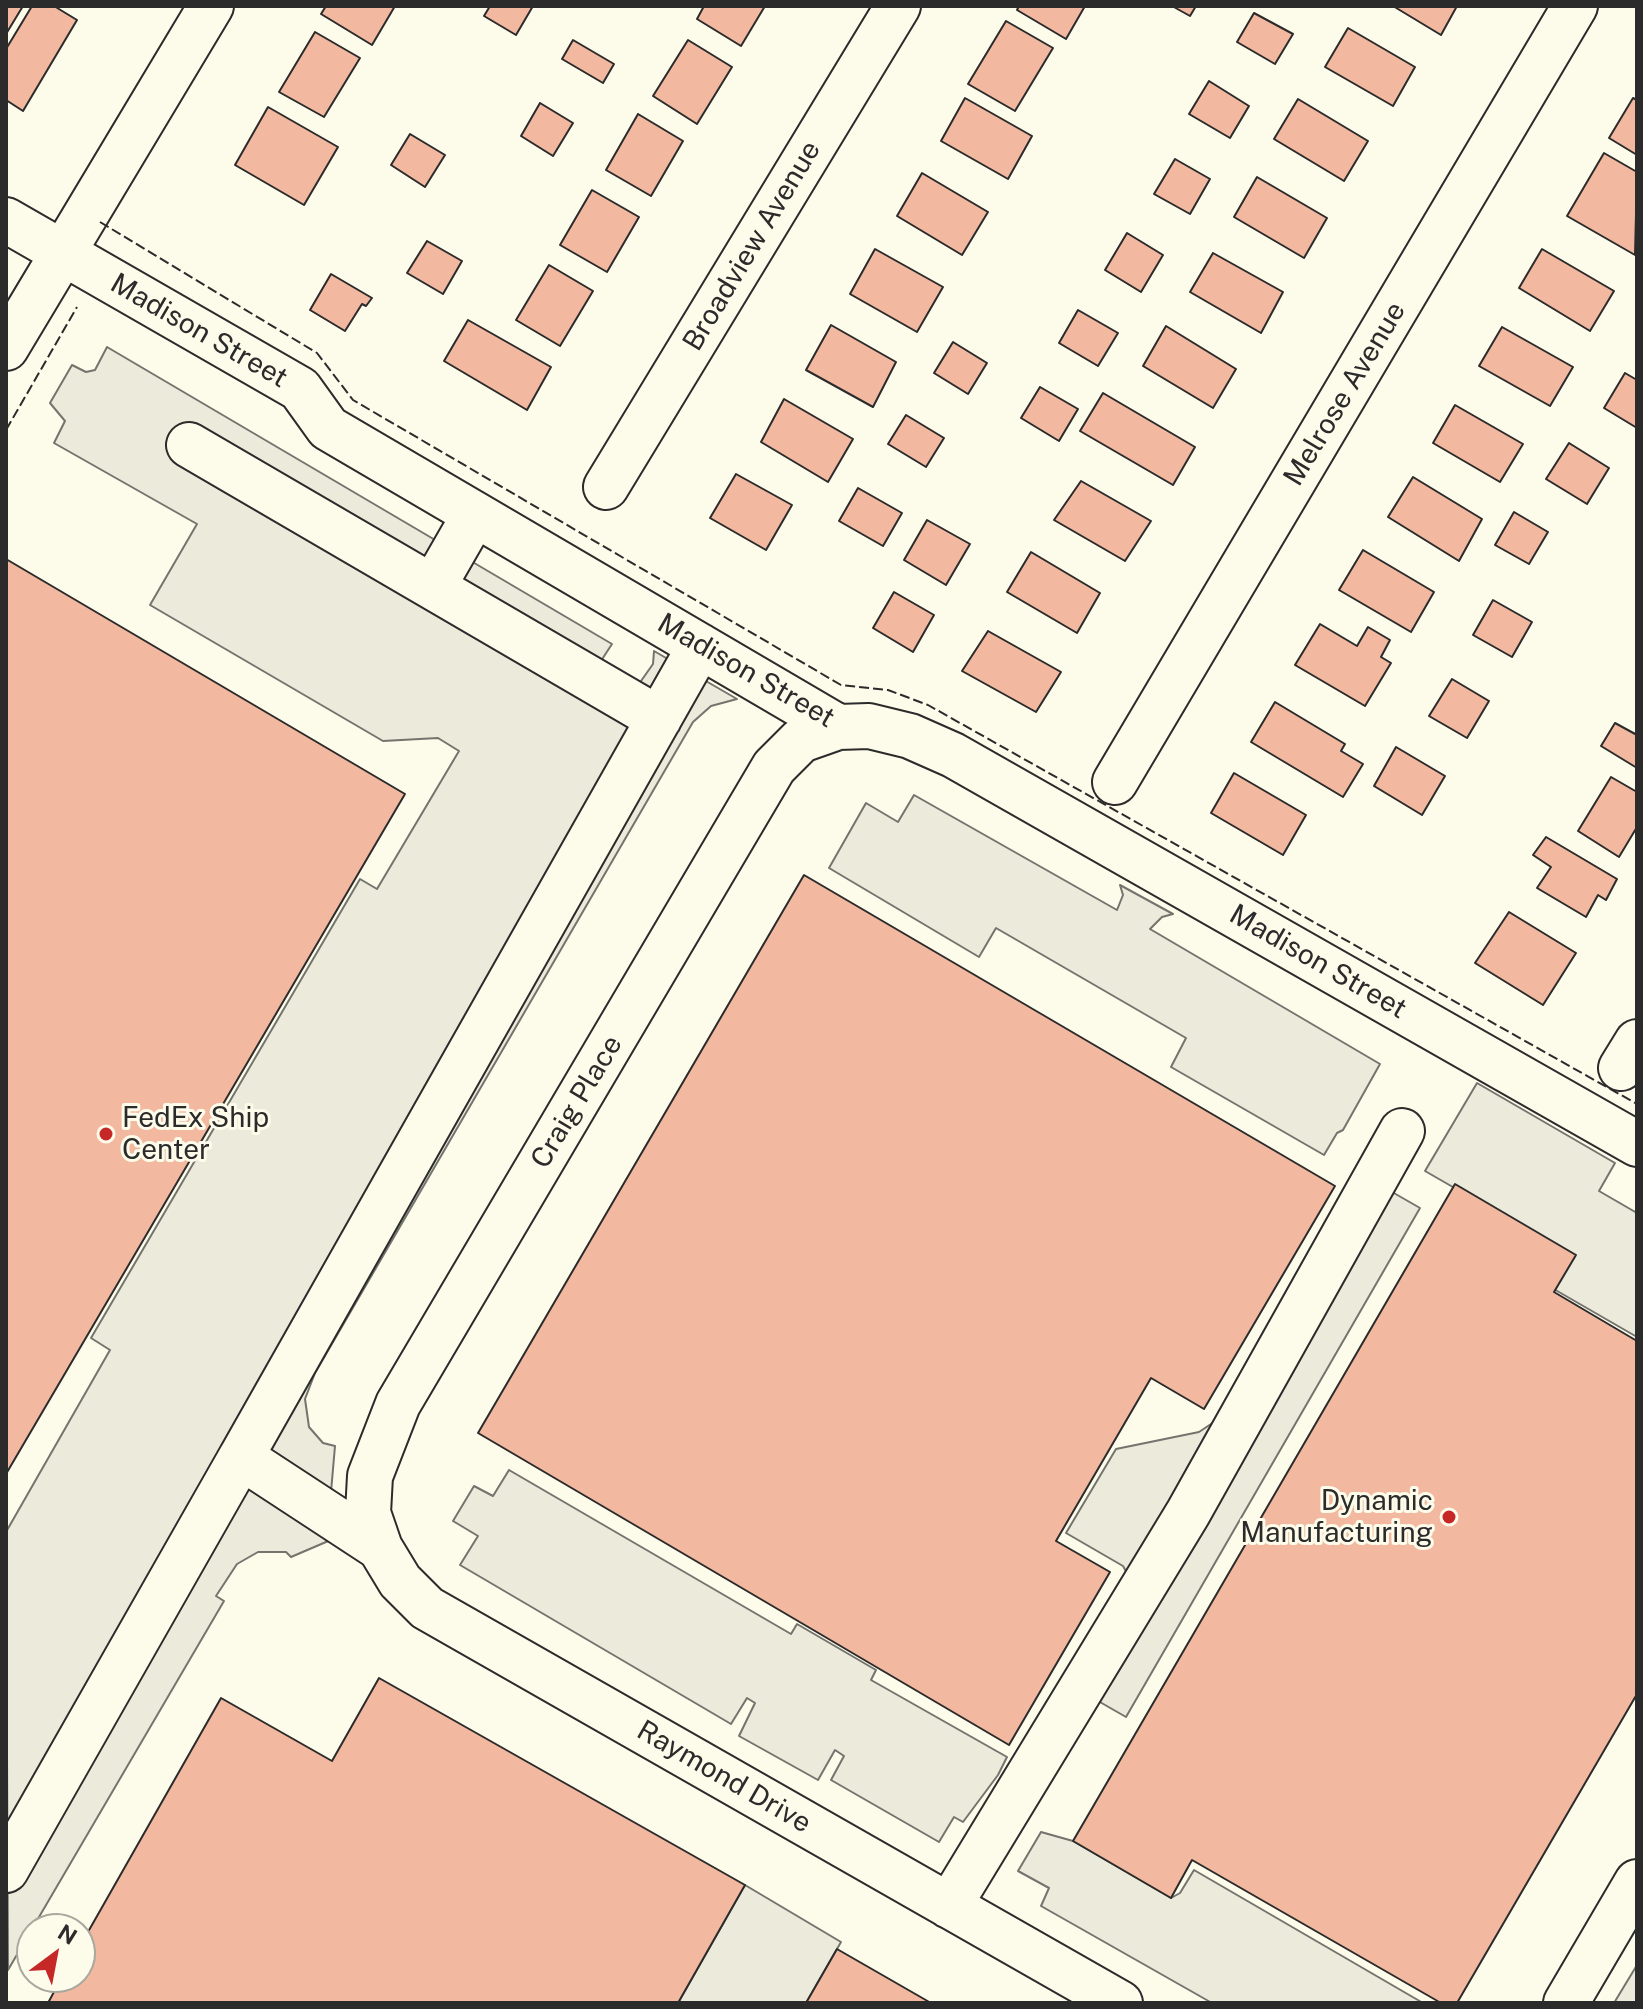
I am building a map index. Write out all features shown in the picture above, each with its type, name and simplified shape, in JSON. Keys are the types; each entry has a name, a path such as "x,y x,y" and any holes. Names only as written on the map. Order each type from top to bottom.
{"street":[{"path":"6,348 211,6"},
{"name":"Broadview Avenue","path":"606,487 898,6"},
{"name":"Melrose Avenue","path":"1115,782 1575,6"},
{"name":"Madison Street","path":"6,220 300,389 328,428 838,727 869,726 910,736 953,755 1637,1144"},
{"path":"189,445 659,719"},
{"path":"433,587 475,514"},
{"path":"6,1870 700,646"},
{"name":"Craig Place","path":"374,1530 370,1476 398,1404 774,767 801,740 838,727"},
{"path":"949,1906 1188,1513 1402,1131"},
{"path":"241,1457 374,1530"},
{"name":"Raymond Drive","path":"374,1530 400,1581 427,1608 1120,2003"},
{"path":"1566,2003 1637,1882"}],"shaded area":[{"path":"107,347 612,644 599,664 627,687 641,681 653,664 654,651 737,699 711,706 693,722 315,1373 305,1399 309,1427 323,1443 335,1446 331,1492 340,1536 291,1557 286,1552 258,1552 237,1564 216,1596 224,1601 41,1913 16,1913 16,1956 8,1970 6,1532 110,1350 91,1338 360,879 377,889 459,751 438,738 383,741 150,605 197,524 54,443 65,421 50,403 72,365 86,372 95,370"},
{"path":"914,795 1117,910 1123,895 1120,885 1173,914 1162,917 1150,929 1380,1064 1343,1130 1337,1133 1324,1155 1171,1067 1186,1038 996,928 979,957 829,868 866,803 898,822"},
{"path":"1477,1083 1615,1163 1599,1191 1637,1213 1637,1337 1552,1288 1571,1255 1425,1171"},
{"path":"1359,1173 1420,1208 1126,1717 1065,1682 1128,1575 1123,1566 1066,1533 1116,1449 1199,1432 1217,1420"},
{"path":"509,1470 791,1634 797,1624 876,1670 871,1680 1007,1757 998,1775 963,1822 954,1817 939,1842 831,1780 844,1756 835,1750 818,1780 739,1736 755,1703 747,1698 731,1724 460,1565 478,1536 453,1521 474,1486 493,1496"},
{"path":"1041,1832 1073,1841 1171,1898 1180,1893 1194,1870 1423,2003 1212,2003 1041,1906 1049,1888 1018,1871"},
{"path":"745,1885 841,1942 806,2003 678,2003"},
{"path":"1637,1965 1637,2003 1614,2003"}],"building":[{"path":"6,6 23,6 6,34"},
{"path":"32,6 54,6 77,20 23,111 6,100 6,49"},
{"path":"326,6 395,6 372,45 321,14"},
{"path":"490,6 533,6 516,35 484,16"},
{"path":"704,6 765,6 741,46 697,19"},
{"path":"1019,6 1085,6 1066,39 1017,10"},
{"path":"1172,6 1196,6 1190,16"},
{"path":"1393,6 1457,6 1441,35"},
{"path":"1254,13 1293,34 1275,64 1237,42"},
{"path":"1006,21 1053,48 1015,111 968,84"},
{"path":"1348,28 1415,67 1393,106 1325,67"},
{"path":"315,32 360,58 324,117 279,92"},
{"path":"573,40 614,64 603,83 562,59"},
{"path":"688,40 732,67 697,124 653,96"},
{"path":"1209,81 1249,106 1230,138 1189,114"},
{"path":"965,98 1032,136 1008,179 941,141"},
{"path":"1633,98 1637,100 1637,155 1609,138"},
{"path":"1298,99 1368,141 1344,181 1274,139"},
{"path":"540,103 573,123 553,156 521,136"},
{"path":"268,107 338,147 304,205 235,165"},
{"path":"638,114 683,141 651,196 606,170"},
{"path":"410,134 445,155 425,187 391,165"},
{"path":"1604,153 1637,172 1635,255 1567,216"},
{"path":"1175,159 1210,179 1190,214 1154,194"},
{"path":"922,173 988,212 962,255 897,216"},
{"path":"1257,177 1327,218 1304,258 1234,217"},
{"path":"592,190 639,217 607,272 560,245"},
{"path":"1127,233 1163,255 1141,292 1105,270"},
{"path":"427,241 462,261 443,294 407,273"},
{"path":"875,249 943,287 917,332 850,294"},
{"path":"1542,249 1614,291 1590,331 1519,288"},
{"path":"1213,253 1283,292 1261,333 1190,292"},
{"path":"549,265 593,291 560,346 516,320"},
{"path":"331,274 372,298 366,306 362,304 345,331 310,310"},
{"path":"1078,310 1118,333 1098,366 1059,343"},
{"path":"468,320 551,367 527,410 444,361"},
{"path":"831,325 896,362 873,407 806,370"},
{"path":"1166,326 1236,369 1213,408 1143,366"},
{"path":"1502,327 1573,367 1550,406 1479,366"},
{"path":"953,342 987,363 968,394 934,373"},
{"path":"1625,373 1637,380 1637,428 1604,408"},
{"path":"1040,387 1078,409 1059,441 1021,418"},
{"path":"1103,393 1195,447 1173,485 1080,431"},
{"path":"784,399 853,439 828,482 761,442"},
{"path":"1455,405 1523,444 1500,482 1433,443"},
{"path":"906,415 944,438 926,467 888,444"},
{"path":"1569,443 1609,468 1587,504 1546,479"},
{"path":"736,474 792,505 766,550 710,518"},
{"path":"1413,477 1482,519 1459,561 1388,517"},
{"path":"1081,481 1151,521 1125,561 1054,520"},
{"path":"858,488 902,513 883,546 839,521"},
{"path":"1514,512 1548,532 1529,564 1495,545"},
{"path":"927,520 970,544 946,585 904,560"},
{"path":"1363,550 1434,592 1411,632 1339,590"},
{"path":"1031,552 1100,593 1077,633 1007,592"},
{"name":"FedEx Ship Center","path":"6,559 405,794 6,1474"},
{"path":"894,592 934,615 913,652 873,628"},
{"path":"1493,600 1532,622 1512,657 1473,635"},
{"path":"1320,624 1357,646 1368,627 1390,640 1381,657 1391,663 1365,706 1295,665"},
{"path":"988,631 1061,672 1036,712 962,671"},
{"path":"1452,679 1489,701 1467,738 1429,716"},
{"path":"1275,702 1345,744 1341,751 1363,764 1343,797 1251,742"},
{"path":"1615,723 1637,735 1637,768 1601,746"},
{"path":"1396,747 1445,776 1422,815 1374,786"},
{"path":"1234,773 1306,815 1283,855 1211,813"},
{"path":"1611,777 1637,792 1637,827 1619,857 1578,831"},
{"path":"1546,837 1617,879 1606,900 1598,895 1586,917 1537,888 1551,867 1533,855"},
{"path":"804,875 1335,1186 1204,1409 1151,1378 1056,1541 1110,1572 1009,1745 478,1433"},
{"path":"1509,912 1576,953 1543,1005 1475,963"},
{"name":"Dynamic Manufacturing","path":"1455,1184 1576,1255 1554,1292 1637,1341 1637,1694 1457,2003 1441,2003 1192,1860 1171,1898 1073,1841"},
{"path":"379,1678 745,1885 678,2003 48,2003 53,1993 96,1993 96,1918 221,1698 332,1761"},
{"path":"837,1949 931,2003 806,2003"}],"fence":[{"path":"100,222 317,353 353,400 841,685 888,690 928,705 1637,1104"},
{"path":"6,430 77,307"}],"place":[{"name":"FedEx Ship Center","path":"106,1134"},
{"name":"Dynamic Manufacturing","path":"1449,1517"}]}
